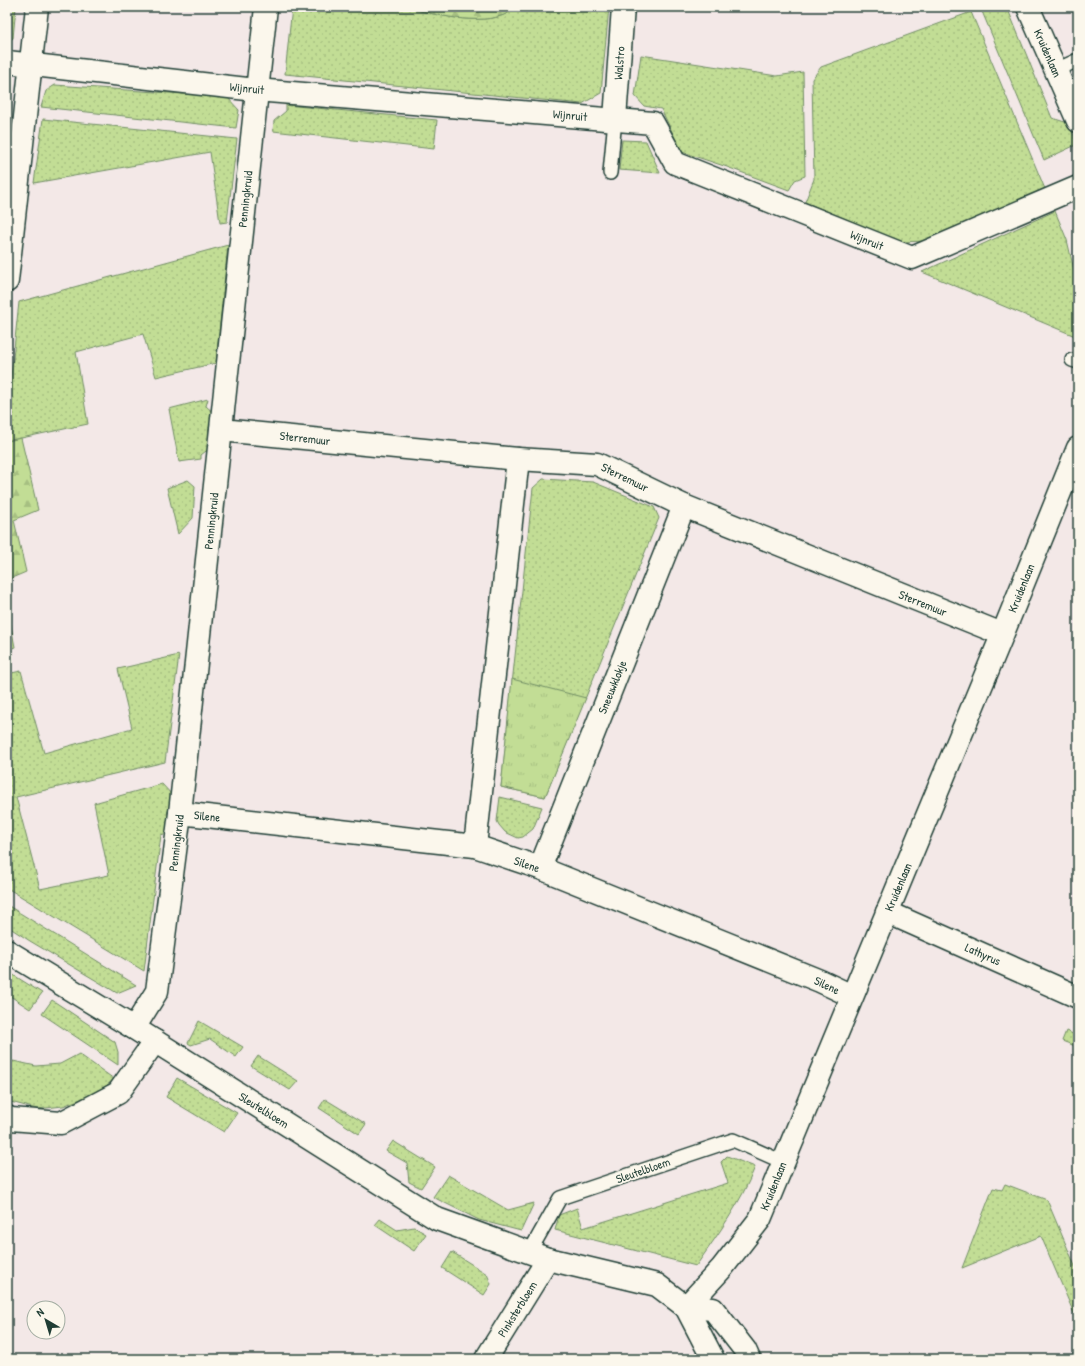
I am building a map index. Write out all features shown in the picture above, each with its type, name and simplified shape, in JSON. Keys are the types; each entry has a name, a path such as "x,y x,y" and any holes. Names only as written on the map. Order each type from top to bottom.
{"street":[{"path":"7,281 37,7"},
{"name":"Penningkruid","path":"134,1028 157,991 180,813 266,7"},
{"name":"Walstro","path":"615,119 623,7"},
{"name":"Kruidenlaan","path":"1028,7 1078,122"},
{"name":"Wijnruit","path":"7,62 256,90 653,123 676,163 912,258 1078,187"},
{"name":"Sterremuur","path":"221,430 518,459 597,464 684,506 1002,634"},
{"name":"Kruidenlaan","path":"686,1307 722,1268 760,1219 1078,448"},
{"path":"475,846 518,459"},
{"name":"Sneeuwklokje","path":"540,868 684,506"},
{"name":"Silene","path":"180,813 475,846 540,868 820,980 852,996"},
{"name":"Lathyrus","path":"887,912 1078,997"},
{"name":"Sleutelbloem","path":"7,951 134,1028 437,1219 539,1256 657,1285 686,1307"},
{"path":"7,1117 11,1119 61,1123 118,1093 155,1042"},
{"name":"Pinksterbloem","path":"486,1359 539,1256"},
{"path":"686,1307 713,1359"},
{"path":"686,1307 713,1309 745,1350 749,1359"}],"lane":[{"path":"1056,70 1078,60"},
{"path":"610,173 615,119"},
{"name":"Sleutelbloem","path":"539,1256 560,1198 733,1140 783,1162"}],"green space":[{"path":"7,7 16,7 13,38 7,42"},
{"path":"292,7 407,7 443,16 483,19 506,14 516,7 609,7 601,93 582,104 285,74"},
{"path":"407,7 516,7 506,14 495,17 470,19 443,16"},
{"path":"989,7 1007,7 1052,118 1068,123 1078,144 1044,160 981,9"},
{"path":"971,12 1045,189 926,241 901,242 805,202 814,179 812,79 821,67"},
{"path":"641,55 777,76 803,72 805,176 795,180 789,190 682,152 661,109 644,106 635,96"},
{"path":"55,85 227,97 239,110 236,128 41,107 46,91"},
{"path":"286,105 437,120 434,149 273,131 274,121 286,111"},
{"path":"43,119 237,139 227,222 220,223 210,152 34,183"},
{"path":"622,140 646,141 660,173 619,170"},
{"path":"1055,211 1067,240 1078,287 1078,327 1075,336 922,272"},
{"path":"228,245 216,363 156,377 143,334 76,352 88,424 7,441 7,414 19,302"},
{"path":"208,399 206,406 216,415 211,447 201,455 201,459 179,462 169,409"},
{"path":"21,438 38,510 14,520 26,572 7,580 7,441"},
{"path":"543,479 593,482 654,507 659,518 545,797 501,787 533,488"},
{"path":"188,480 195,486 193,518 178,534 167,488"},
{"path":"7,605 15,647 7,650"},
{"path":"179,655 165,762 16,797 40,889 109,875 94,803 162,784 173,796 170,832 161,835 144,971 7,888 7,674 21,671 44,753 132,728 118,669"},
{"path":"512,679 586,698 545,797 501,787"},
{"path":"500,797 542,807 533,829 523,837 518,838 505,832 499,825 497,821"},
{"path":"7,905 136,985 117,993 30,941 7,926"},
{"path":"7,971 42,993 30,1009 7,994"},
{"path":"52,1000 115,1042 118,1052 118,1065 42,1014"},
{"path":"199,1021 243,1047 236,1057 210,1039 191,1045 188,1043"},
{"path":"1066,1031 1078,1036 1078,1047 1062,1041"},
{"path":"79,1054 114,1079 99,1092 63,1106 37,1109 7,1101 7,1071 13,1061 36,1066 60,1064"},
{"path":"258,1056 298,1081 290,1090 251,1066"},
{"path":"177,1078 237,1113 224,1132 166,1097"},
{"path":"325,1099 366,1124 359,1134 319,1108"},
{"path":"393,1141 435,1167 421,1188 409,1182 407,1163 386,1151"},
{"path":"727,1156 755,1167 736,1206 696,1266 555,1230 559,1215 577,1208 583,1228 728,1183 721,1162"},
{"path":"448,1175 508,1210 534,1203 521,1231 479,1220 433,1197"},
{"path":"1005,1184 1047,1200 1078,1273 1078,1323 1041,1236 962,1268 993,1188 1002,1190"},
{"path":"380,1219 397,1230 414,1227 426,1234 414,1251 375,1225"},
{"path":"452,1252 487,1274 491,1284 484,1295 442,1268"}]}
